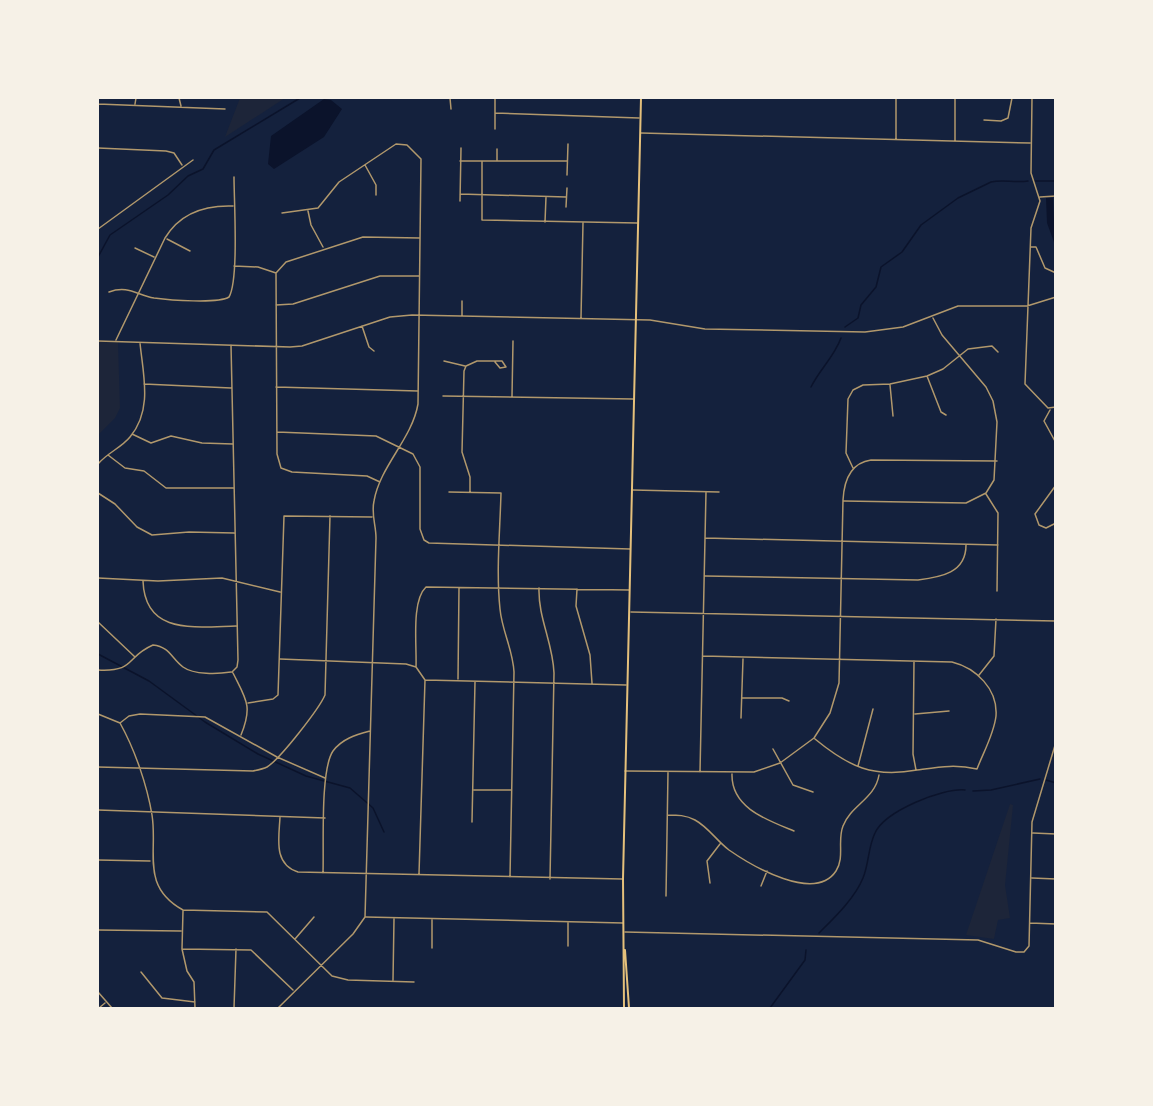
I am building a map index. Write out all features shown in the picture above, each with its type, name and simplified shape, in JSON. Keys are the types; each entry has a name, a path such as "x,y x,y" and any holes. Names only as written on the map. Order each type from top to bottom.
{"main road":[{"path":"629,1008 624,948 623,879 634,320 641,98"},
{"path":"624,948 622,965 624,1008"}],"street":[{"path":"98,98 98,122"},
{"path":"134,105 136,98"},
{"path":"179,98 181,107"},
{"path":"450,98 451,109"},
{"path":"495,98 495,129"},
{"path":"896,98 896,140"},
{"path":"955,98 955,142"},
{"path":"984,120 1001,121 1008,118 1012,110 1012,98"},
{"path":"1032,98 1030,143 1032,182 1039,197 1039,209 1031,228 1025,384 1051,409"},
{"path":"98,104 225,109"},
{"path":"495,113 640,118"},
{"path":"640,134 1030,143"},
{"path":"278,1008 360,927 365,917 376,538 373,517 374,500 380,482 417,410 422,175 418,154 407,145 396,144 339,182 318,208 282,213"},
{"path":"567,176 568,144"},
{"path":"98,148 166,151 174,153 182,166"},
{"path":"460,201 461,148"},
{"path":"497,149 497,162"},
{"path":"98,229 193,160"},
{"path":"460,161 567,161"},
{"path":"482,162 482,220 638,223"},
{"path":"365,164 376,185 376,195"},
{"path":"109,292 123,288 156,298 223,300 232,292 234,177"},
{"path":"566,207 567,188"},
{"path":"460,194 566,197"},
{"path":"545,222 546,196"},
{"path":"1039,197 1056,196"},
{"path":"115,342 165,238 188,214 218,206 234,206"},
{"path":"308,211 311,225 323,248"},
{"path":"581,318 583,222"},
{"path":"380,482 367,476 285,471 278,462 276,273 286,262 323,248 363,237 421,238"},
{"path":"165,238 190,251"},
{"path":"1030,247 1036,247 1045,268 1056,273"},
{"path":"135,248 155,257"},
{"path":"233,266 258,267 276,273"},
{"path":"275,305 292,304 380,276 420,276"},
{"path":"98,341 302,346 398,315 581,318 634,320 706,329 865,332 903,327 963,306 1028,306 1056,297"},
{"path":"462,301 462,316"},
{"path":"843,501 966,503 986,493 996,477 997,422 993,400 986,387 942,335 932,316"},
{"path":"362,326 369,347 374,351"},
{"path":"512,397 513,341"},
{"path":"98,464 132,434 144,408 140,342"},
{"path":"98,670 116,671 127,667 153,645 168,649 185,668 197,672 232,672 237,667 231,345"},
{"path":"854,469 846,453 849,395 863,385 890,384 927,376 944,369 976,346 992,346 998,352"},
{"path":"444,361 459,362 466,366"},
{"path":"466,366 472,362 502,361 512,366"},
{"path":"495,362 502,369 506,365"},
{"path":"466,366 462,452 470,477 470,492"},
{"path":"927,376 941,412 946,415"},
{"path":"144,384 232,388"},
{"path":"890,384 893,416"},
{"path":"276,387 418,391"},
{"path":"443,396 633,399"},
{"path":"1056,406 1051,409 1044,421 1056,442"},
{"path":"277,432 376,436 413,454 419,463 420,529 424,540 437,545 631,549"},
{"path":"132,434 152,443 171,436 202,444 233,444"},
{"path":"107,454 125,468 144,471 166,488 234,488"},
{"path":"625,771 732,774 754,772 780,763 814,738 830,713 836,696 840,660 843,501 845,484 854,469 866,460 880,459 997,461"},
{"path":"1056,485 1035,514 1039,525 1046,528 1056,523"},
{"path":"631,490 719,492"},
{"path":"449,492 501,493 501,620 511,645 515,682 510,877"},
{"path":"700,773 706,492"},
{"path":"98,493 115,504 137,527 152,535 235,532"},
{"path":"986,493 998,513 997,591"},
{"path":"248,703 273,699 278,695 284,516 373,517"},
{"path":"98,767 253,771 266,767 277,757 323,698 330,516"},
{"path":"705,538 998,545"},
{"path":"705,576 918,580 939,576 963,564 966,544"},
{"path":"98,585 98,579 143,581 222,578 281,592"},
{"path":"143,581 145,603 157,618 193,626 237,626"},
{"path":"419,875 424,680 416,667 417,604 420,592 433,585 630,590"},
{"path":"458,681 459,587"},
{"path":"539,588 542,620 554,658 555,683 549,879"},
{"path":"577,589 576,606 590,656 592,684"},
{"path":"629,612 1056,621"},
{"path":"979,675 994,656 996,618"},
{"path":"98,622 135,658"},
{"path":"703,656 952,662 979,675 992,695 996,716 977,769 950,765 879,774 846,762 814,738"},
{"path":"741,718 743,658"},
{"path":"280,659 372,661 416,667"},
{"path":"914,661 913,754 916,771"},
{"path":"232,672 248,703 249,715 240,736"},
{"path":"424,680 627,685"},
{"path":"472,822 475,681"},
{"path":"742,698 782,698 789,701"},
{"path":"858,767 873,709"},
{"path":"914,714 940,714 949,711"},
{"path":"98,714 120,723 138,767 152,813 151,861 164,894 183,910 263,911 275,918 332,976 344,980 414,982"},
{"path":"120,723 134,714 189,714 205,717 277,757 325,778"},
{"path":"323,873 325,778 330,758 336,748 347,739 370,731"},
{"path":"624,932 978,940 1020,953 1029,946 1032,833 1035,808 1056,742"},
{"path":"773,749 793,785 813,792"},
{"path":"666,896 668,772"},
{"path":"732,774 732,790 744,804 758,814 794,831"},
{"path":"668,815 685,816 695,820 721,843 743,858 802,885 816,885 827,881 840,863 843,824 874,792 879,774"},
{"path":"473,790 511,790"},
{"path":"98,810 325,818"},
{"path":"280,817 279,848 283,863 298,872 623,879"},
{"path":"1032,833 1056,834"},
{"path":"710,884 708,861 721,843"},
{"path":"98,860 151,861"},
{"path":"761,886 768,870"},
{"path":"1031,878 1056,879"},
{"path":"183,910 182,949 187,971 194,982 195,1008"},
{"path":"295,939 314,917"},
{"path":"365,917 623,923"},
{"path":"393,981 394,918"},
{"path":"432,919 432,948"},
{"path":"568,922 568,946"},
{"path":"1029,923 1056,924"},
{"path":"98,930 182,931"},
{"path":"182,949 236,948 255,952 294,991"},
{"path":"234,1008 236,948"},
{"path":"141,972 162,998 196,1002"},
{"path":"98,993 112,1008"},
{"path":"99,1008 105,1002"}],"shaded area":[{"path":"240,98 285,98 225,137"},
{"path":"324,99 331,100 342,109 324,137 274,169 268,164 271,136"},
{"path":"1046,198 1053,198 1055,245 1047,223"},
{"path":"98,341 118,342 120,408 115,418 98,435"},
{"path":"1010,804 1013,805 1005,885 1010,918 998,920 994,939 966,935"}],"waterway":[{"path":"98,257 110,235 168,195 188,176 203,169 214,150 300,98"},
{"path":"845,327 858,318 861,305 876,287 881,267 902,252 921,225 958,198 991,182 1028,181"},
{"path":"1035,181 1056,181"},
{"path":"811,387 841,338"},
{"path":"98,654 149,681 205,722 258,754 306,776 350,788 373,808 384,832"},
{"path":"973,791 991,790 1040,779"},
{"path":"1046,780 1056,783"},
{"path":"819,933 855,893 865,873 873,838 881,825 915,802 955,790 965,790"},
{"path":"770,1008 805,960 806,950"}]}
